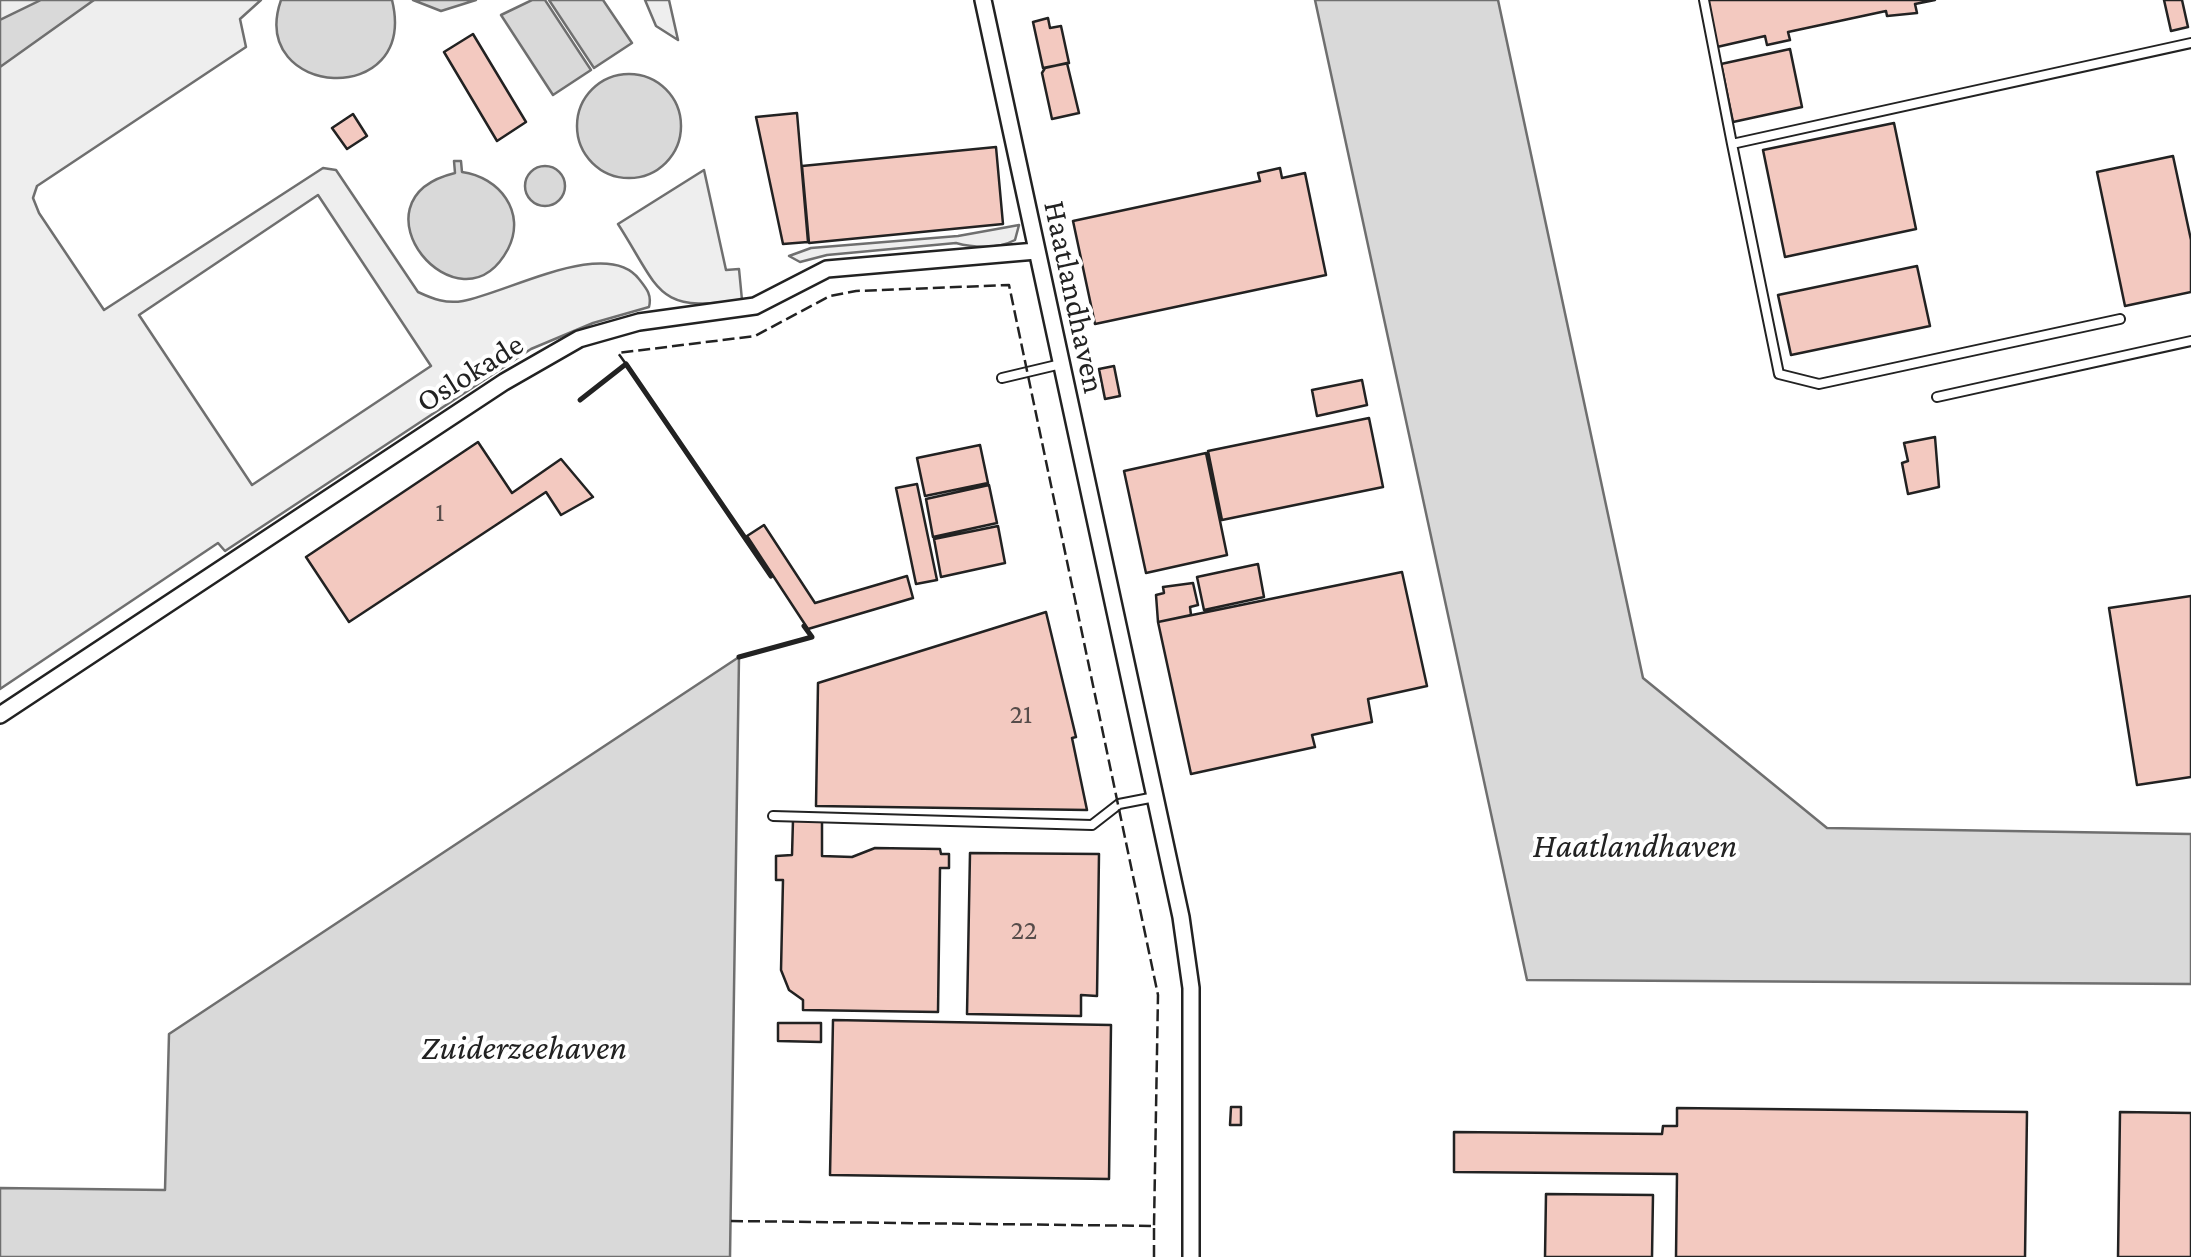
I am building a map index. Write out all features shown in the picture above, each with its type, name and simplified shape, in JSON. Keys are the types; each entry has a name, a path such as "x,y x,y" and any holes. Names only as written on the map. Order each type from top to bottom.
{"street":[{"name":"Haatlandhaven","path":"982,0 1182,917 1191,988 1191,1257"},
{"name":"Oslokade","path":"0,715 504,382 579,339 640,322 755,306 827,269 1036,251"}],"lane":[{"path":"1704,0 1780,374 1819,384 2120,319"},
{"path":"1732,144 2191,43"},
{"path":"1937,398 2191,340"},
{"path":"1002,378 1061,364"},
{"path":"773,816 1092,826 1119,804 1156,797"}],"shaded area":[{"path":"0,0 261,0 240,19 246,47 37,186 33,198 39,213 104,310 323,168 336,170 418,292 429,297 463,301 556,271 604,263 624,268 646,289 649,307 593,323 531,349 225,551 218,543 0,689","holes":["318,195 431,366 252,485 139,315"]},
{"path":"645,0 669,0 678,40 656,26"},
{"path":"704,170 726,270 739,269 742,300 692,303 664,292 618,224"},
{"path":"1019,225 1015,240 994,246 956,243 827,255 800,262 789,256 811,248 958,236"}],"water":[{"path":"41,0 94,0 0,67 0,20"},
{"path":"281,0 392,0 394,36 381,60 360,74 334,78 308,72 288,57 277,33"},
{"path":"413,0 476,0 441,11"},
{"path":"532,0 545,0 591,70 553,95 501,15"},
{"path":"549,0 603,0 632,43 594,68"},
{"name":"Haatlandhaven","path":"1315,0 1498,0 1643,678 1827,828 2191,834 2191,984 1527,980"},
{"path":"629,74 649,78 666,89 677,106 681,126 677,146 666,163 649,174 629,178 609,174 592,163 581,146 577,126 581,106 592,89 609,78"},
{"path":"454,161 461,161 462,172 498,189 512,210 514,222 508,249 487,273 464,279 441,272 422,255 410,233 410,209 423,188 455,173"},
{"path":"545,166 559,172 565,186 559,200 545,206 531,200 525,186 531,172"},
{"name":"Zuiderzeehaven","path":"739,657 730,1257 0,1257 0,1188 165,1190 169,1034"}],"building":[{"path":"1707,0 1935,0 1915,4 1917,13 1887,16 1886,11 1788,32 1790,40 1767,45 1765,36 1717,47"},
{"path":"2164,0 2182,0 2188,27 2171,31"},
{"path":"1048,18 1050,28 1061,26 1069,63 1043,68 1033,22"},
{"path":"473,34 526,122 497,141 444,52"},
{"path":"1790,49 1802,107 1733,122 1721,64"},
{"path":"1067,63 1079,113 1052,119 1042,73 1045,68"},
{"path":"797,113 808,242 783,244 756,117"},
{"path":"353,114 367,136 347,149 332,128"},
{"path":"1894,123 1916,229 1785,257 1763,150"},
{"path":"996,147 1003,224 809,243 802,166"},
{"path":"2173,156 2191,240 2191,292 2125,306 2097,172"},
{"path":"1280,168 1282,178 1305,173 1326,275 1095,324 1073,221 1260,181 1258,173"},
{"path":"1917,266 1930,326 1791,355 1778,295"},
{"path":"1114,366 1120,396 1105,399 1099,369"},
{"path":"1362,380 1367,405 1317,416 1312,390"},
{"path":"1369,418 1383,487 1222,520 1208,451"},
{"path":"1935,437 1939,487 1908,494 1902,463 1908,461 1904,443"},
{"path":"478,442 512,493 561,459 593,497 561,515 546,492 349,622 306,557"},
{"path":"980,445 988,483 925,496 917,458"},
{"path":"1206,453 1227,555 1146,573 1124,471"},
{"path":"917,484 937,580 916,584 896,488"},
{"path":"989,485 997,523 933,537 926,499"},
{"path":"764,525 815,603 907,576 913,598 808,629 747,536"},
{"path":"998,526 1005,563 941,577 934,539"},
{"path":"1258,564 1264,597 1204,610 1197,577"},
{"path":"1402,572 1427,686 1368,699 1372,722 1312,735 1315,747 1191,774 1158,622"},
{"path":"1193,583 1198,605 1190,607 1191,615 1158,622 1156,595 1164,593 1163,587"},
{"path":"2191,596 2191,777 2137,785 2109,608"},
{"path":"1046,612 1076,737 1072,738 1087,810 816,806 818,683"},
{"path":"793,820 822,821 822,856 852,857 875,848 940,849 941,854 949,854 949,868 940,868 938,1012 803,1010 803,1000 789,990 781,970 783,880 776,880 776,856 792,855"},
{"path":"970,853 1099,854 1097,996 1081,995 1081,1016 967,1014"},
{"path":"833,1020 1111,1025 1109,1179 830,1175"},
{"path":"778,1023 821,1023 821,1042 778,1041"},
{"path":"1231,1107 1241,1107 1241,1125 1230,1125"},
{"path":"1677,1108 2027,1112 2025,1257 1676,1257 1677,1174 1454,1172 1454,1132 1662,1134 1663,1126 1677,1126"},
{"path":"2120,1112 2191,1113 2191,1257 2118,1257"},
{"path":"1546,1194 1653,1195 1652,1257 1545,1257"}],"fence":[{"path":"626,364 618,353 755,336 830,296 856,291 1009,285 1158,995 1154,1226"},
{"path":"731,1221 1154,1226 1154,1257"}],"wall":[{"path":"580,400 626,364 771,576"},
{"path":"739,657 812,637 804,626"}]}
